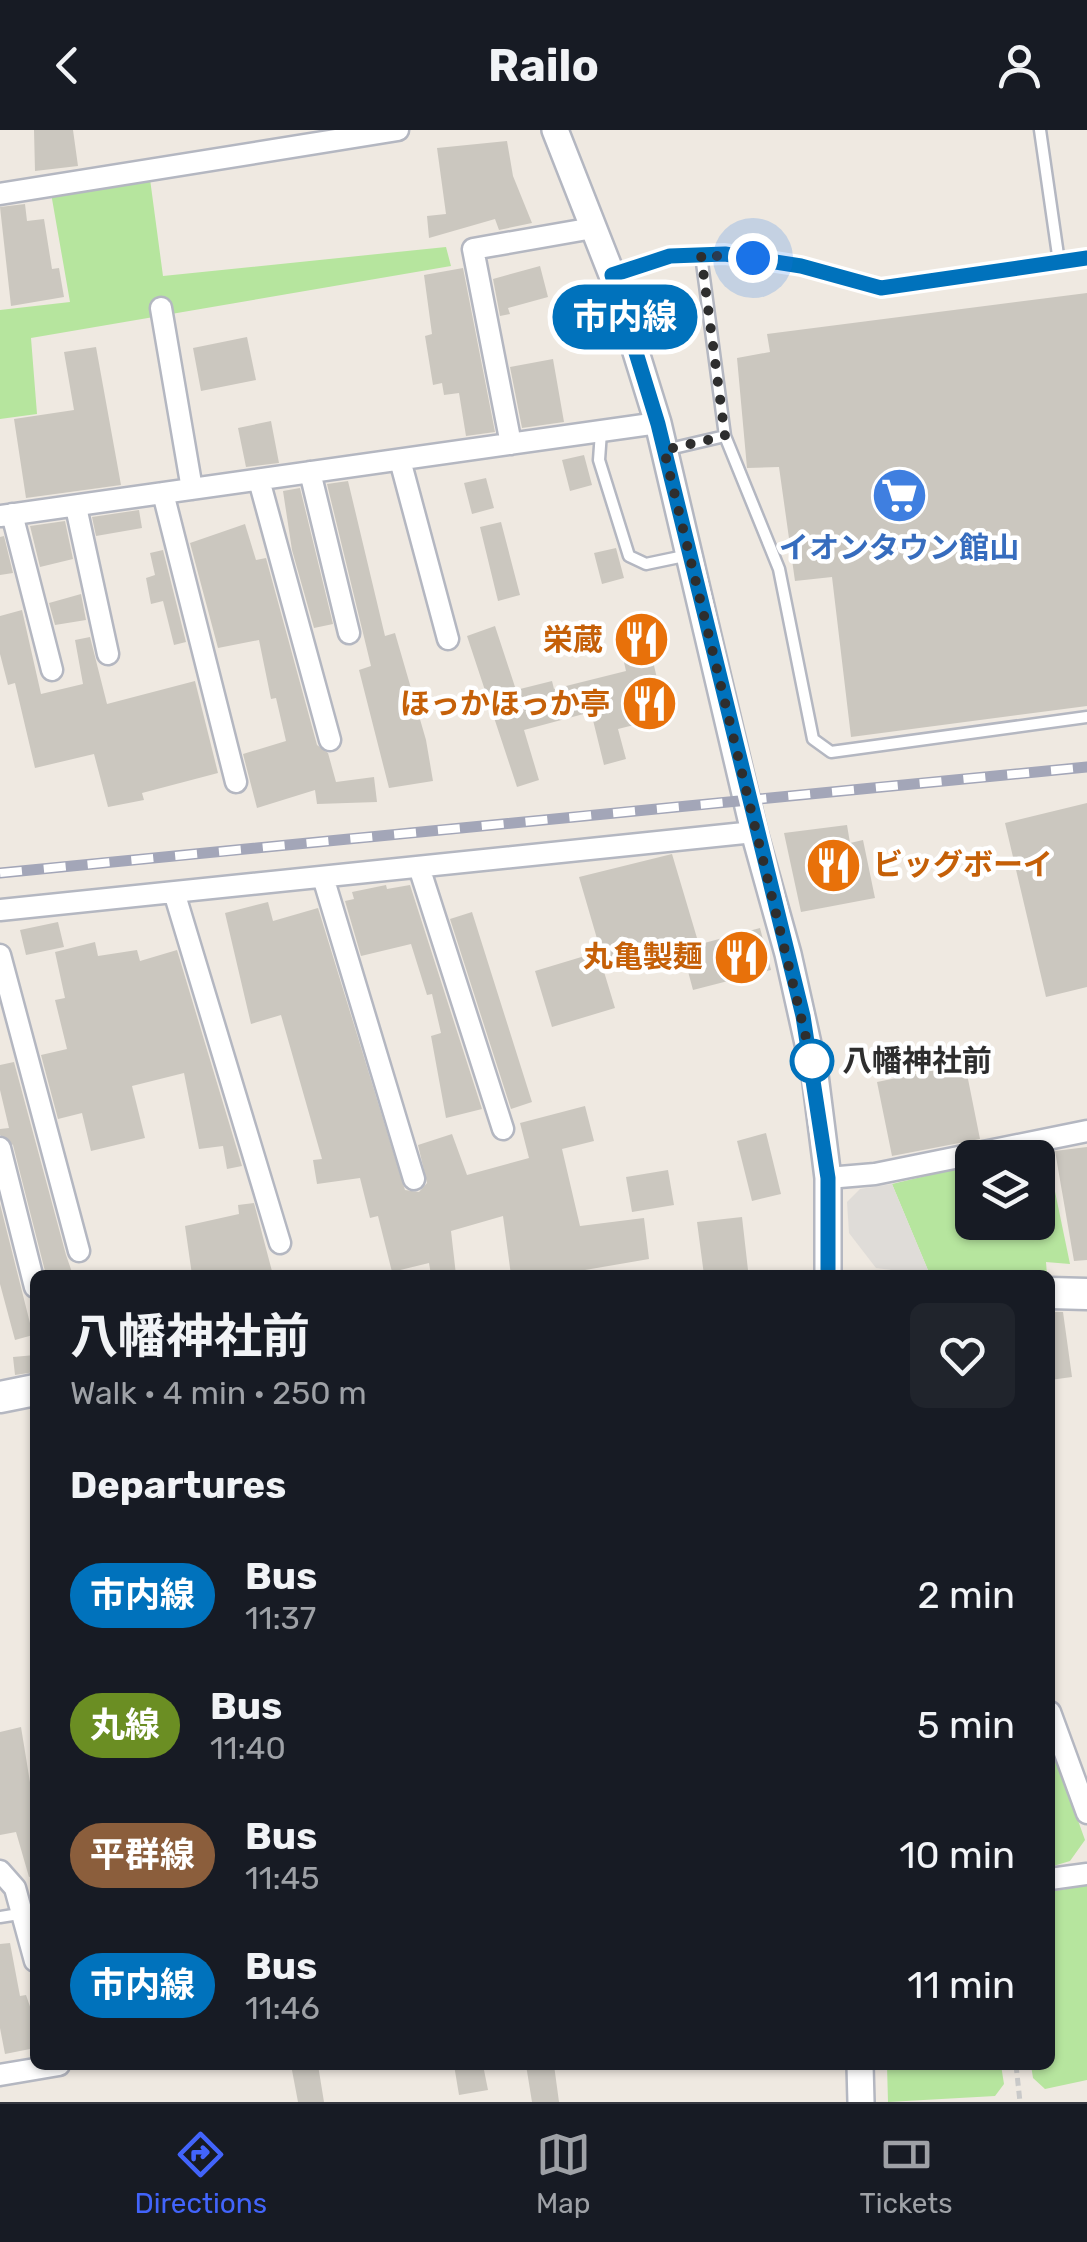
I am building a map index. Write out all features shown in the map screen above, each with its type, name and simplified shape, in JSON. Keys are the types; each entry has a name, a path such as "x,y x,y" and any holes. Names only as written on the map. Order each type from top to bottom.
{"main road":[{"path":"1055,1293 1087,1294"},
{"path":"1,1392 30,1390"}],"street":[{"path":"0,194 398,130"},
{"path":"554,130 612,275 658,424 754,832 803,1016 828,1178 828,1270"},
{"path":"511,444 473,249 593,228"},
{"path":"162,308 192,489"},
{"path":"52,670 6,515 658,424"},
{"path":"400,460 448,639"},
{"path":"310,472 348,632"},
{"path":"259,480 330,740"},
{"path":"163,493 236,782"},
{"path":"76,507 108,654"},
{"path":"0,910 754,832"},
{"path":"419,867 503,1129"},
{"path":"323,877 414,1179"},
{"path":"174,892 280,1244"},
{"path":"0,955 79,1251"},
{"path":"828,1178 875,1174 1087,1130"},
{"path":"0,1148 30,1270"},
{"path":"1055,1726 1087,1814"},
{"path":"0,1872 14,1888 10,1915 30,1953"},
{"path":"1055,1878 1087,1874"},
{"path":"0,2075 30,2070"},
{"path":"860,2070 861,2102"}],"lane":[{"path":"1040,130 1058,262"},
{"path":"701,255 725,436 778,569 809,725 822,748 831,752 1087,717"},
{"path":"612,275 670,256 701,255 801,266 881,288 1087,258"},
{"path":"600,432 599,460 629,556 646,564 690,555"},
{"path":"664,450 725,436"}],"path":[{"path":"1017,2070 1020,2102"}],"green space":[{"path":"150,179 163,276 446,247 451,266 31,338 37,414 0,419 0,310 70,302 51,193"},
{"path":"955,1169 955,1240 1055,1240 1055,1192 1070,1264 1046,1262 1047,1270 928,1270 892,1184"},
{"path":"1055,1756 1085,1840 1070,1861 1055,1866"},
{"path":"1087,1885 1087,2080 1045,2089 1033,2078 1032,2070 1055,2070 1055,1891"},
{"path":"887,2070 1002,2070 1004,2084 995,2096 888,2102"}],"shaded area":[{"path":"892,1184 928,1270 876,1268 849,1233 847,1202 860,1189"}],"building":[{"path":"34,130 73,130 78,166 35,171"},
{"path":"507,141 513,176 532,223 499,230 495,219 429,238 427,216 446,214 437,148"},
{"path":"25,204 27,221 44,219 52,269 59,268 64,297 11,306 0,207"},
{"path":"540,266 548,297 508,308 510,314 500,316 493,279"},
{"path":"463,268 495,432 466,436 459,393 444,395 442,383 433,385 425,336 432,334 424,275"},
{"path":"1087,293 1087,706 851,737 832,577 795,581 779,467 747,468 737,358 770,352 767,334"},
{"path":"247,337 256,380 201,391 193,348"},
{"path":"96,347 121,485 26,498 14,419 74,410 64,352"},
{"path":"553,359 564,422 522,428 510,367"},
{"path":"271,421 279,463 246,467 238,428"},
{"path":"584,455 592,485 570,491 562,460"},
{"path":"486,478 494,508 472,514 464,483"},
{"path":"348,481 385,636 395,633 426,740 433,781 389,788 359,670 371,666 327,484"},
{"path":"300,488 333,624 314,628 292,550 283,491"},
{"path":"139,510 142,528 96,536 92,517"},
{"path":"65,521 73,559 40,567 30,526"},
{"path":"501,522 520,595 498,601 480,527"},
{"path":"245,524 256,560 266,558 317,745 328,753 336,782 374,777 377,802 317,804 315,790 257,808 243,754 286,741 276,698 271,699 259,640 218,648 190,543"},
{"path":"4,536 13,573 0,575 0,537"},
{"path":"616,548 624,578 602,584 594,553"},
{"path":"163,550 186,642 174,645 163,601 151,604 146,578 155,575 150,553"},
{"path":"81,594 86,620 55,625 49,603"},
{"path":"22,610 41,694 83,684 75,640 90,637 107,704 195,681 218,773 142,793 144,800 108,807 94,754 35,768 15,683 8,685 0,654 0,616"},
{"path":"655,617 663,654 652,657 666,717 618,729 626,759 604,765 591,712 524,730 539,780 517,787 467,636 495,626 516,690 552,681 554,689 626,671 616,627"},
{"path":"1087,803 1087,987 1046,997 1005,823"},
{"path":"847,825 850,843 863,840 875,898 801,912 784,833"},
{"path":"672,854 697,938 605,966 579,877"},
{"path":"386,885 387,889 410,885 482,1109 446,1118 431,1036 441,1033 432,994 427,995 411,944 361,956 345,901 354,899 352,892"},
{"path":"268,902 273,921 318,908 405,1190 419,1192 427,1183 418,1145 452,1134 467,1175 529,1158 520,1123 585,1106 594,1141 562,1149 580,1226 644,1218 649,1259 585,1270 510,1270 503,1216 451,1231 455,1270 430,1270 429,1263 392,1270 378,1216 370,1218 360,1178 317,1184 313,1160 322,1159 281,1015 251,1024 225,913"},
{"path":"472,912 532,1102 511,1109 450,919"},
{"path":"58,922 64,947 26,955 20,930"},
{"path":"760,928 771,970 693,990 682,949"},
{"path":"95,942 98,956 137,950 140,961 177,950 242,1166 227,1169 223,1146 199,1149 184,1073 132,1086 145,1138 91,1151 82,1113 58,1119 41,1055 67,1049 55,1000 65,998 55,952"},
{"path":"598,952 615,1008 552,1027 535,971"},
{"path":"14,1062 71,1270 45,1270 13,1145 0,1135 0,1129 9,1128 0,1090 0,1065"},
{"path":"965,1064 980,1139 955,1140 955,1144 892,1156 877,1082"},
{"path":"766,1133 781,1194 752,1201 737,1141"},
{"path":"1087,1147 1087,1260 1074,1261 1055,1151"},
{"path":"668,1170 674,1205 632,1212 626,1177"},
{"path":"254,1203 272,1270 191,1270 185,1226 239,1214 238,1205"},
{"path":"0,1204 30,1336 15,1340 0,1284"},
{"path":"742,1217 748,1270 703,1270 697,1222"},
{"path":"1055,1312 1063,1312 1072,1377 1055,1379"},
{"path":"30,1355 30,1373 15,1375 13,1357"},
{"path":"21,1727 30,1782 30,1877 16,1832 0,1835 0,1732"},
{"path":"10,1943 20,1996 26,1995 30,2007 30,2049 5,2054 0,2028 0,1944"},
{"path":"292,2070 319,2070 324,2102 298,2102"},
{"path":"455,2070 484,2070 488,2090 459,2095"},
{"path":"527,2070 555,2070 559,2102 532,2102"}],"railway":[{"path":"0,873 1087,767"}],"bus line":[{"name":"市内線","path":"828,1270 828,1178 803,1016 754,832 658,424 612,275 670,256 725,254 847,276 881,288 1087,258"}],"place":[{"name":"イオンタウン館山","path":"899,495"},
{"name":"栄蔵","path":"642,640"},
{"name":"ほっかほっか亭","path":"649,704"},
{"name":"ビッグボーイ","path":"834,865"},
{"name":"丸亀製麺","path":"742,957"},
{"name":"八幡神社前","path":"812,1061"}],"route":[{"path":"753,258 701,255 725,436 664,450 815,1075 812,1061"}]}
